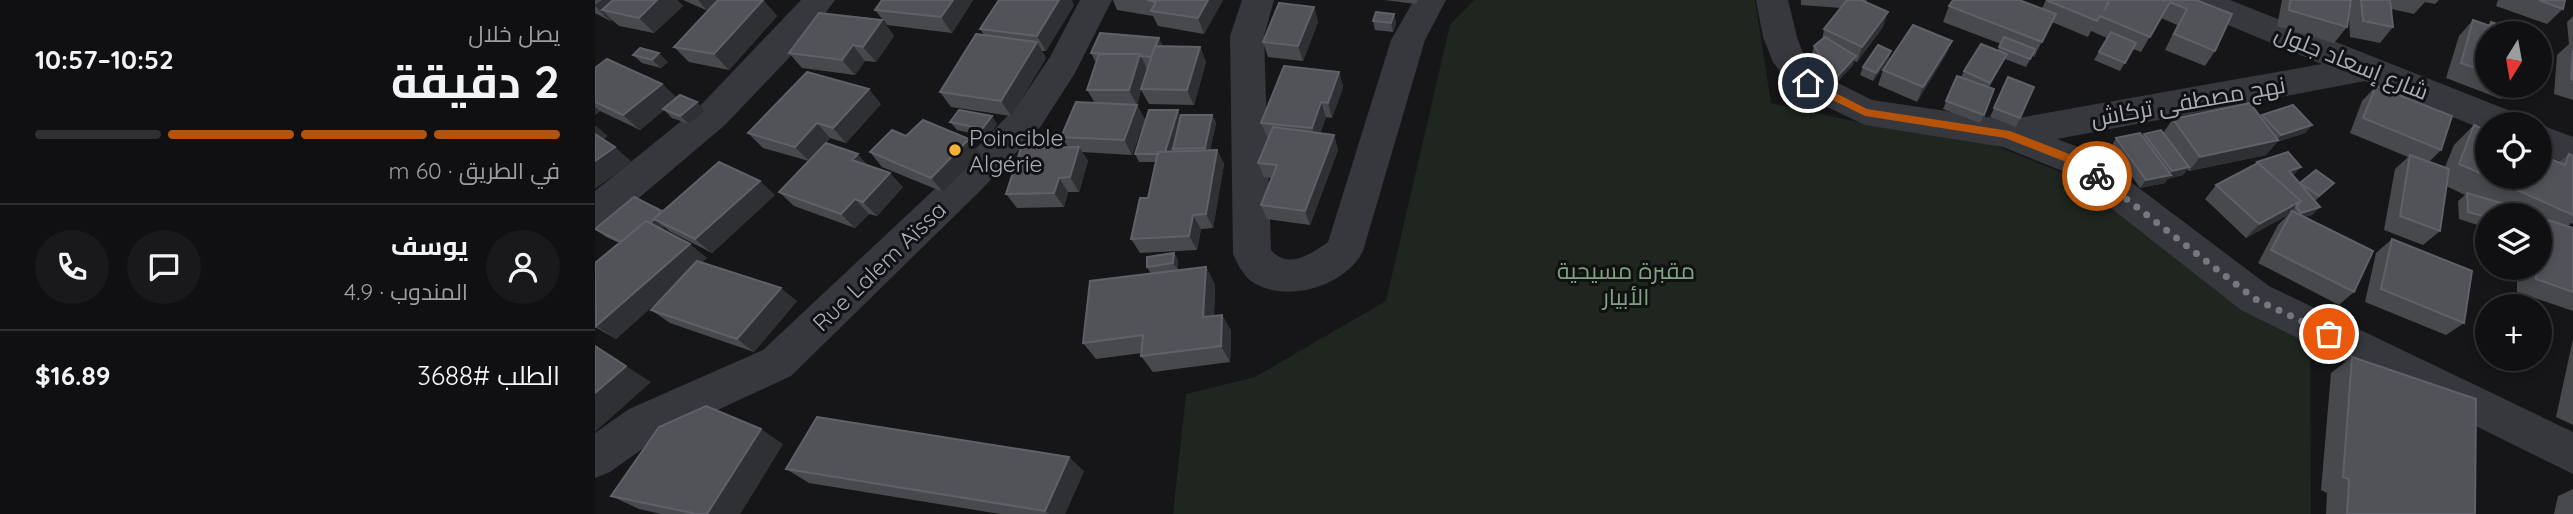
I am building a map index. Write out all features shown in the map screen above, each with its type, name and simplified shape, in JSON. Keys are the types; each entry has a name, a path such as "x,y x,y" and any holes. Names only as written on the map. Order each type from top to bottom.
{"street":[{"path":"595,213 713,115 793,32 819,0"},
{"name":"Rue Lalem Aïssa","path":"595,458 644,423 777,363 909,237 1029,116 1063,64 1095,0"},
{"path":"1258,0 1247,36 1251,254 1267,271 1293,276 1321,269 1343,251 1408,40 1430,0"},
{"path":"1772,0 1780,37 1790,62 1808,83 1865,112 2007,134 2078,162 2255,299 2573,454"},
{"name":"شارع إسعاد جلول","path":"2198,0 2476,112"},
{"name":"نهج مصطفى تركاش","path":"2007,134 2369,68"},
{"path":"2552,143 2573,152"}],"green space":[{"name":"مقبرة مسيحية الأبيار","path":"1474,0 1755,0 1771,103 1857,122 1994,145 2078,179 2310,339 2311,514 1173,514 1186,394 1255,377 1386,301 1450,25"}],"building":[{"path":"613,0 657,0 639,18 602,10"},
{"path":"718,0 763,0 714,54 674,47"},
{"path":"882,0 953,0 941,17 875,10"},
{"path":"999,0 1059,0 1037,36 980,29"},
{"path":"1147,0 1208,0 1198,18 1151,11 1156,2"},
{"path":"1847,0 1861,0 1888,12 1862,47 1824,29"},
{"path":"1953,0 2019,0 2056,14 2042,42 1949,6"},
{"path":"2046,0 2109,0 2104,11 2110,0 2196,0 2232,14 2215,51 2174,34 2187,9 2170,2 2150,37 2100,16 2097,21"},
{"path":"2290,0 2351,0 2347,27 2289,10"},
{"path":"2361,0 2390,0 2393,27 2363,21"},
{"path":"2539,0 2565,0 2563,9"},
{"path":"1279,3 1314,7 1298,46 1263,42"},
{"path":"1376,12 1394,14 1391,23 1373,21"},
{"path":"819,13 882,20 863,47 853,45 842,60 789,53"},
{"path":"2473,20 2476,21 2475,68 2461,63"},
{"path":"1913,25 1952,41 1923,87 1883,70"},
{"path":"2111,32 2136,43 2125,63 2099,52"},
{"path":"1100,33 1159,38 1151,57 1140,54 1091,53"},
{"path":"976,34 1037,42 1001,101 940,92"},
{"path":"1825,37 1856,56 1835,79 1814,46"},
{"path":"2004,37 2035,49 2030,59 1999,47"},
{"path":"1981,44 2007,54 1990,83 1964,71"},
{"path":"1878,45 1891,51 1876,73 1863,67"},
{"path":"1155,46 1200,47 1187,90 1141,89"},
{"path":"640,48 659,53 652,60 633,55"},
{"path":"1099,54 1140,54 1129,90 1087,90"},
{"path":"607,59 662,84 623,115 595,102 595,68"},
{"path":"1284,66 1339,72 1328,103 1321,102 1312,128 1261,123"},
{"path":"807,72 869,89 833,128 817,123 795,147 748,133"},
{"path":"1957,76 1994,89 1984,115 1946,101"},
{"path":"2008,77 2034,87 2020,118 1994,108"},
{"path":"2376,86 2452,116 2441,150 2363,118"},
{"path":"680,95 697,102 680,116 663,109"},
{"path":"1076,102 1137,105 1124,140 1061,137"},
{"path":"2250,103 2278,140 2200,157 2173,119"},
{"path":"2293,105 2312,125 2281,135 2262,115"},
{"path":"959,110 992,116 982,129 950,122"},
{"path":"1149,110 1178,110 1165,152 1135,154"},
{"path":"1181,115 1212,115 1205,148 1173,149"},
{"path":"923,120 969,139 931,178 870,152 892,130 906,136"},
{"path":"2474,125 2475,171 2459,164"},
{"path":"1273,127 1334,135 1305,211 1261,205 1277,165 1258,163"},
{"path":"2161,130 2189,167 2172,171 2144,134"},
{"path":"2140,133 2171,175 2146,180 2116,138"},
{"path":"595,134 615,147 595,161"},
{"path":"826,143 858,154 852,160 890,173 863,202 855,199 841,214 779,192"},
{"path":"1079,147 1070,177 1059,178 1054,193 1006,194 1021,148"},
{"path":"1217,150 1206,214 1193,215 1189,236 1131,239 1140,198 1148,198 1158,152"},
{"path":"2288,152 2301,167 2289,171 2320,207 2301,213 2296,207 2301,201 2257,162"},
{"path":"2569,154 2573,156 2573,215 2552,206 2552,203 2515,189 2552,189 2552,160 2565,165"},
{"path":"2410,155 2449,169 2440,231 2400,216"},
{"path":"719,162 760,181 695,239 654,219"},
{"path":"2258,163 2301,201 2259,224 2216,185"},
{"path":"2316,170 2334,183 2319,196 2300,183"},
{"path":"2467,193 2501,203 2475,203 2475,214 2468,212"},
{"path":"634,197 662,211 650,223 646,221 621,242 595,229"},
{"path":"2292,211 2373,251 2354,292 2271,250"},
{"path":"646,221 690,244 596,326 595,263"},
{"path":"2552,221 2573,228 2573,292 2539,280 2552,280"},
{"path":"2392,239 2472,271 2464,323 2381,289"},
{"path":"1174,253 1173,263 1147,267 1147,257"},
{"path":"697,261 781,288 737,339 651,310"},
{"path":"1206,267 1203,317 1222,315 1221,346 1141,356 1143,335 1083,343 1090,281"},
{"path":"595,346 626,366 595,393"},
{"path":"2352,357 2476,399 2475,514 2347,514 2349,479 2343,477"},
{"path":"706,406 761,429 707,514 611,496 659,427"},
{"path":"817,417 1069,457 1045,511 786,469"}],"way so far":[{"path":"2097,176 2255,299 2329,334"}],"place":[{"name":"Poincible Algérie","path":"955,150"}],"route":[{"path":"1808,83 1865,112 2007,134 2078,162 2097,176"}]}
